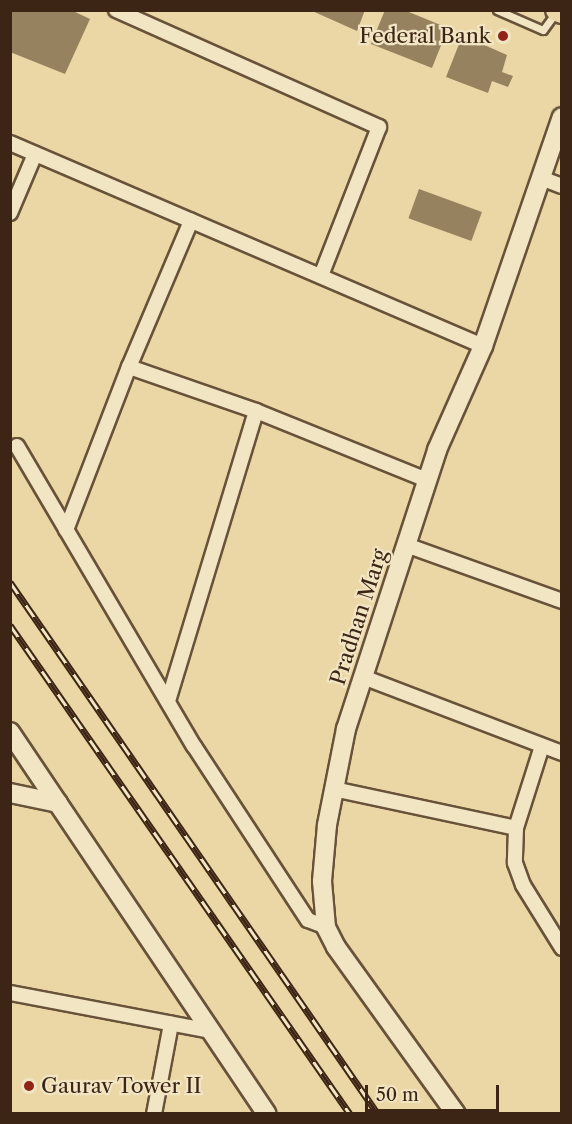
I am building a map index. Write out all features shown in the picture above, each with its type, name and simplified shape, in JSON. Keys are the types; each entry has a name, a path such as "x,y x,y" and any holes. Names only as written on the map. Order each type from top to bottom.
{"main road":[{"path":"557,10 561,12"}],"street":[{"path":"116,10 379,127 321,276"},
{"name":"Pradhan Marg","path":"456,1113 336,947 326,927 322,881 327,825 346,729 427,480 437,450 483,346 561,117"},
{"path":"10,143 483,346"},
{"path":"10,213 35,154"},
{"path":"541,178 561,186"},
{"path":"66,530 129,366 191,220"},
{"path":"129,366 256,411 427,480"},
{"path":"168,701 256,411"},
{"path":"17,446 168,701 308,920 326,927"},
{"path":"406,545 561,601"},
{"path":"363,677 561,753"},
{"path":"10,732 267,1113"},
{"path":"542,746 516,828 515,863 534,904 561,948"},
{"path":"334,789 516,828"},
{"path":"10,793 58,803"},
{"path":"10,993 212,1031"},
{"path":"154,1113 171,1024"}],"lane":[{"path":"497,10 543,30 557,10"}],"building":[{"path":"10,10 71,10 90,19 65,74 10,52"},
{"path":"310,10 365,10 357,31"},
{"path":"385,10 404,10 448,28 432,68 371,44"},
{"path":"461,39 472,43 473,40 507,55 502,72 513,76 508,87 492,81 488,93 446,77"},
{"path":"419,189 482,212 471,241 408,218"}],"railway":[{"path":"10,582 378,1114"},
{"path":"10,625 350,1114"}],"place":[{"name":"Federal Bank","path":"503,36"},
{"name":"Gaurav Tower II","path":"29,1086"}]}
